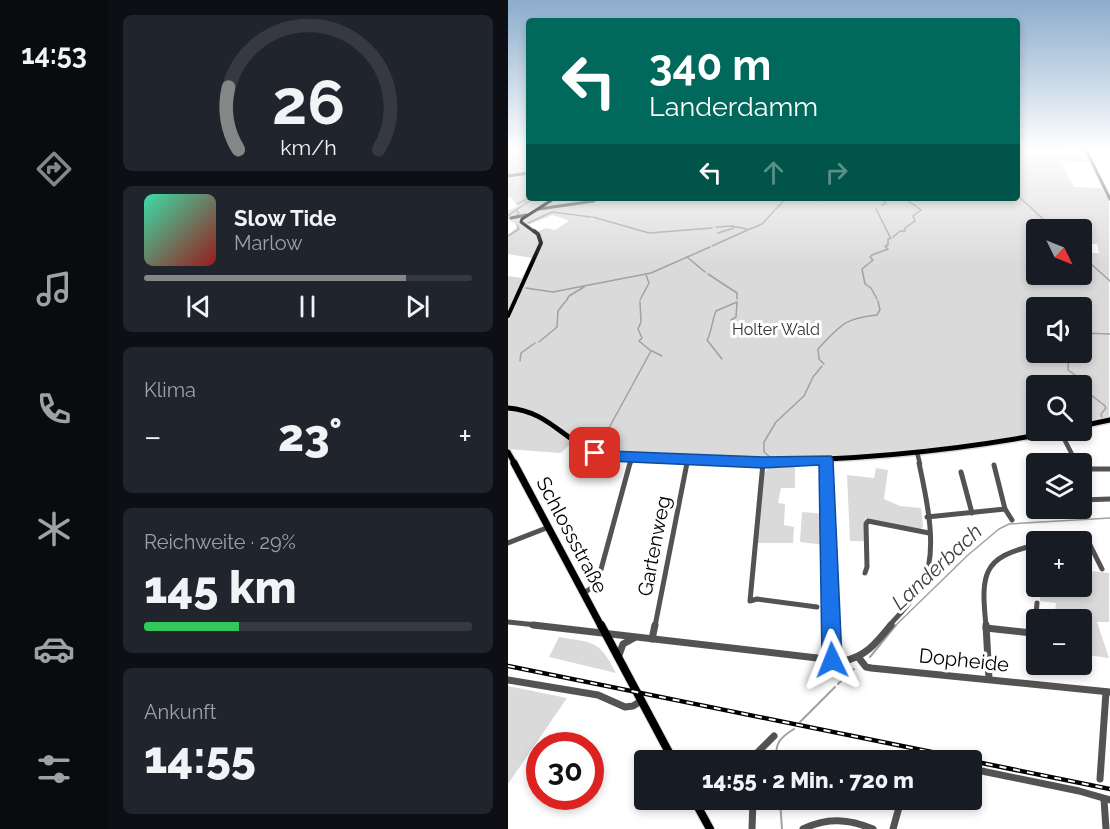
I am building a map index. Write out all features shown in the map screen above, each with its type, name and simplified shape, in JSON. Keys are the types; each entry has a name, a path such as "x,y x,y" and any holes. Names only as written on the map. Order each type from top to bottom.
{"main road":[{"path":"508,316 541,243 538,234 521,221 526,215 551,201"},
{"path":"508,408 538,412 563,435 583,448 609,456 763,462 826,460 998,443 1026,438"},
{"path":"1092,424 1107,421"},
{"name":"Schlossstraße","path":"508,452 641,701"},
{"path":"641,701 668,750"},
{"path":"700,810 710,829"}],"street":[{"path":"539,209 594,201"},
{"path":"509,218 526,215"},
{"path":"509,218 521,221"},
{"path":"508,622 832,660 859,658 874,646 922,584 929,568 931,555 929,533 917,452"},
{"path":"584,593 597,584 632,457"},
{"name":"Gartenweg","path":"652,639 688,459"},
{"path":"826,460 832,660"},
{"path":"763,462 750,601 757,599 817,607"},
{"path":"994,465 1005,509 1012,520"},
{"path":"1092,469 1108,469 1110,476"},
{"path":"961,472 972,513"},
{"path":"1092,500 1110,499"},
{"path":"927,518 1005,509"},
{"path":"865,573 867,567 866,524 868,521 929,533"},
{"path":"508,543 549,527"},
{"path":"989,679 982,597 987,572 1001,556 1026,548"},
{"path":"1092,549 1102,569"},
{"path":"986,628 1032,633 1037,603"},
{"path":"619,661 621,647 635,638"},
{"name":"Dopheide","path":"859,658 866,667 1108,692 1100,778"},
{"path":"508,680 598,695 625,707 633,706 641,701"},
{"path":"759,750 774,736"},
{"path":"982,771 1080,791 1107,800 1106,829"},
{"path":"752,829 753,810"},
{"path":"893,829 898,810"},
{"path":"803,829 823,821 848,819 873,829"}],"green space":[{"name":"Holter Wald","path":"508,189 526,189 526,201 579,201 581,203 588,201 1020,201 1020,189 1102,189 1109,200 1109,419 1092,422 1092,375 1026,375 1026,434 957,446 783,460 610,454 597,451 574,440 561,453 508,449 508,276 522,278 532,258 508,254 508,235 518,226 508,219 508,211 518,206 511,197 508,198","holes":["553,215 569,221 555,230 546,228 538,231 528,225"]},
{"path":"795,466 795,488 781,488 778,503 785,504 784,525 794,527 793,543 757,543 764,473 770,467"},
{"path":"876,468 888,470 884,499 900,506 921,508 923,527 919,530 865,518 865,541 850,541 847,475 874,478"},
{"path":"802,512 825,514 826,545 800,542"},
{"path":"1092,571 1109,573 1109,622 1097,622 1109,658 1092,656 1092,609 1055,609 1056,603 1040,601 1040,597 1092,597"},
{"path":"559,637 595,645 605,654 616,673 549,657"},
{"path":"508,686 567,698 544,732 526,732 526,758 508,784"}],"waterway":[{"name":"Landerbach","path":"1020,198 1043,219"},
{"path":"517,204 526,200"},
{"path":"516,210 530,201"},
{"path":"776,209 783,201"},
{"path":"882,205 886,203 884,201"},
{"path":"910,201 916,206"},
{"path":"893,237 900,231 905,231 905,228 915,221 913,216 921,210 917,207"},
{"path":"876,209 890,237"},
{"path":"508,216 516,210"},
{"path":"516,210 519,213 517,215"},
{"path":"753,228 762,224 775,210"},
{"path":"528,223 552,212 591,217"},
{"path":"593,217 649,233 712,228"},
{"path":"508,236 519,229 517,225"},
{"path":"716,227 732,226 747,229"},
{"path":"718,233 734,228"},
{"path":"712,246 752,228"},
{"path":"877,299 871,288 865,284 862,269 873,260 870,257 872,255 888,249 885,246 891,238"},
{"path":"687,257 710,247"},
{"path":"526,288 553,292 651,273 687,257"},
{"path":"687,257 705,272"},
{"name":"Landerbach","path":"1092,265 1110,281"},
{"path":"708,274 737,293 737,299"},
{"path":"640,300 649,283 646,275"},
{"path":"566,301 569,296 584,287"},
{"path":"824,364 819,359 818,349 843,324 857,318 877,315 880,310 878,301"},
{"path":"539,342 557,327 558,311 565,302"},
{"path":"598,448 651,351 639,341 642,338 638,329 641,322 640,302"},
{"path":"722,359 707,340 716,311 737,302"},
{"path":"731,320 736,317 737,303"},
{"name":"Landerbach","path":"1092,333 1110,334"},
{"path":"520,361 521,353 535,343"},
{"path":"652,351 662,356"},
{"name":"Landerbach","path":"1068,363 1068,370 1082,380 1083,389 1106,408 1101,414 1102,418"},
{"path":"770,457 764,452 764,442 776,422 804,396 813,377 822,366"},
{"name":"Landerbach","path":"896,625 968,555 999,529 1009,524 1110,518"},
{"name":"Landerbach","path":"870,657 896,625"},
{"name":"Landerbach","path":"838,684 854,669"},
{"name":"Landerbach","path":"800,722 835,687"},
{"name":"Landerbach","path":"777,750 779,742 794,729"},
{"name":"Landerbach","path":"781,810 782,829"}],"railway":[{"path":"508,666 922,750"},
{"path":"982,763 1110,789"}],"route":[{"path":"595,453 609,456 763,462 826,460 832,660"}]}
